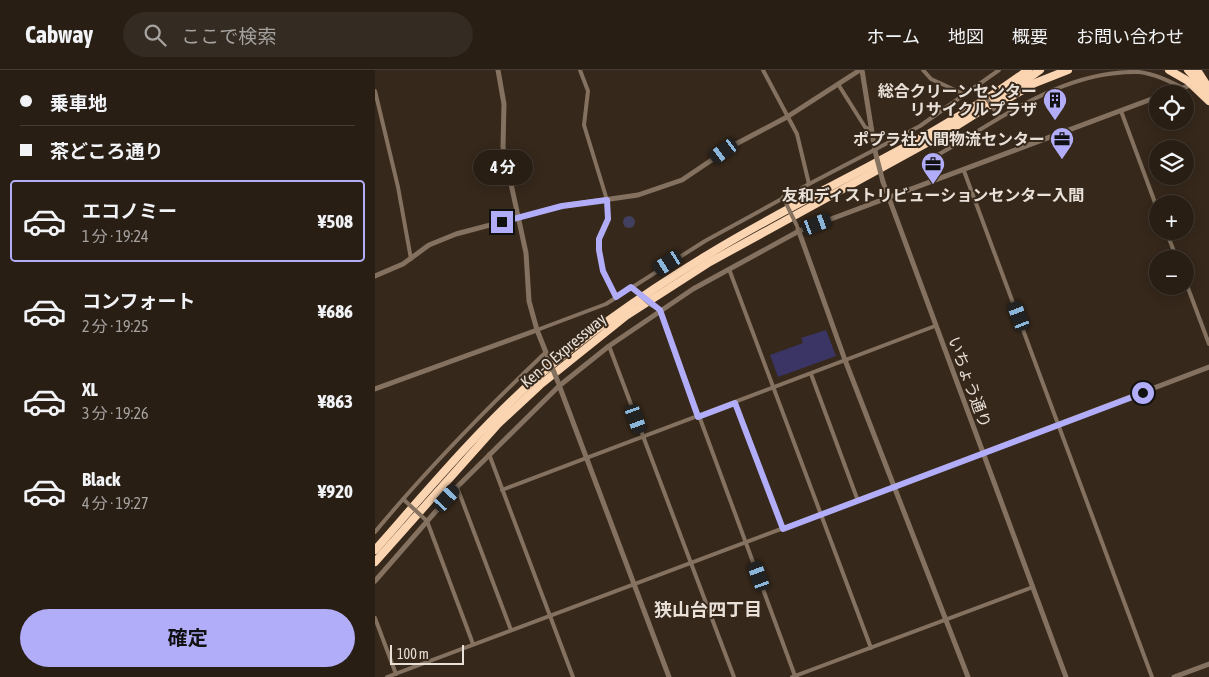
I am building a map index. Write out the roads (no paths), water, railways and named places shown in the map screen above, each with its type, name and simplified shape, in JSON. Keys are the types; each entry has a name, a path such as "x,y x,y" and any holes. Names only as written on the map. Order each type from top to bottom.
{"highway":[{"path":"953,120 1023,70"},
{"name":"Ken-O Expressway","path":"375,550 493,419 542,373 621,310 707,255 953,120 1028,70"},
{"name":"Ken-O Expressway","path":"375,562 498,424 591,342 665,290 710,262 945,133 999,100 1040,70"},
{"path":"945,133 1035,83 1068,70"},
{"path":"1169,70 1189,81 1209,100"},
{"path":"1188,70 1204,87 1209,100"},
{"path":"1197,70 1209,90"}],"street":[{"path":"498,70 504,110 503,147 525,248 529,301 537,330 669,677"},
{"path":"580,70 588,91 584,125 607,200 608,219 599,239 599,250 603,271 616,297"},
{"path":"763,70 797,134 809,184"},
{"path":"375,276 411,259 442,238 562,206 638,195 682,180 733,144 787,117 861,70"},
{"name":"いちょう通り","path":"861,70 875,151 888,198 1066,677"},
{"path":"923,70 931,79 966,95"},
{"path":"375,389 606,304 705,241 783,197 920,126 979,88 999,70"},
{"path":"936,156 999,116 1042,92 1075,80 1110,73 1140,72 1180,85"},
{"path":"838,84 865,127 871,130"},
{"path":"979,88 999,116"},
{"path":"375,91 398,187 411,259"},
{"path":"375,581 457,487 559,384 660,310 798,229 964,171 1149,100"},
{"path":"1121,111 1152,195"},
{"path":"964,171 1060,425 1152,677"},
{"path":"783,197 798,229 893,488 967,677"},
{"path":"729,268 871,648"},
{"path":"631,287 651,305 660,310 795,677 1033,587"},
{"path":"1191,295 1209,344"},
{"path":"502,490 935,326"},
{"path":"609,346 733,677"},
{"path":"375,532 413,486 477,418 547,353"},
{"path":"387,677 893,488 1209,367"},
{"path":"811,374 858,501"},
{"path":"735,403 783,529"},
{"path":"489,454 573,677"},
{"path":"457,487 511,630"},
{"path":"403,499 427,521 473,644"},
{"path":"375,618 396,674"},
{"path":"1174,677 1209,664"}],"place":[{"name":"総合クリーンセンター リサイクルプラザ","path":"1055,121"},
{"name":"ポプラ社入間物流センター","path":"1062,160"},
{"name":"友和ディストリビューションセンター入間","path":"933,185"}],"district":[{"name":"狭山台四丁目","path":"708,609"}]}
